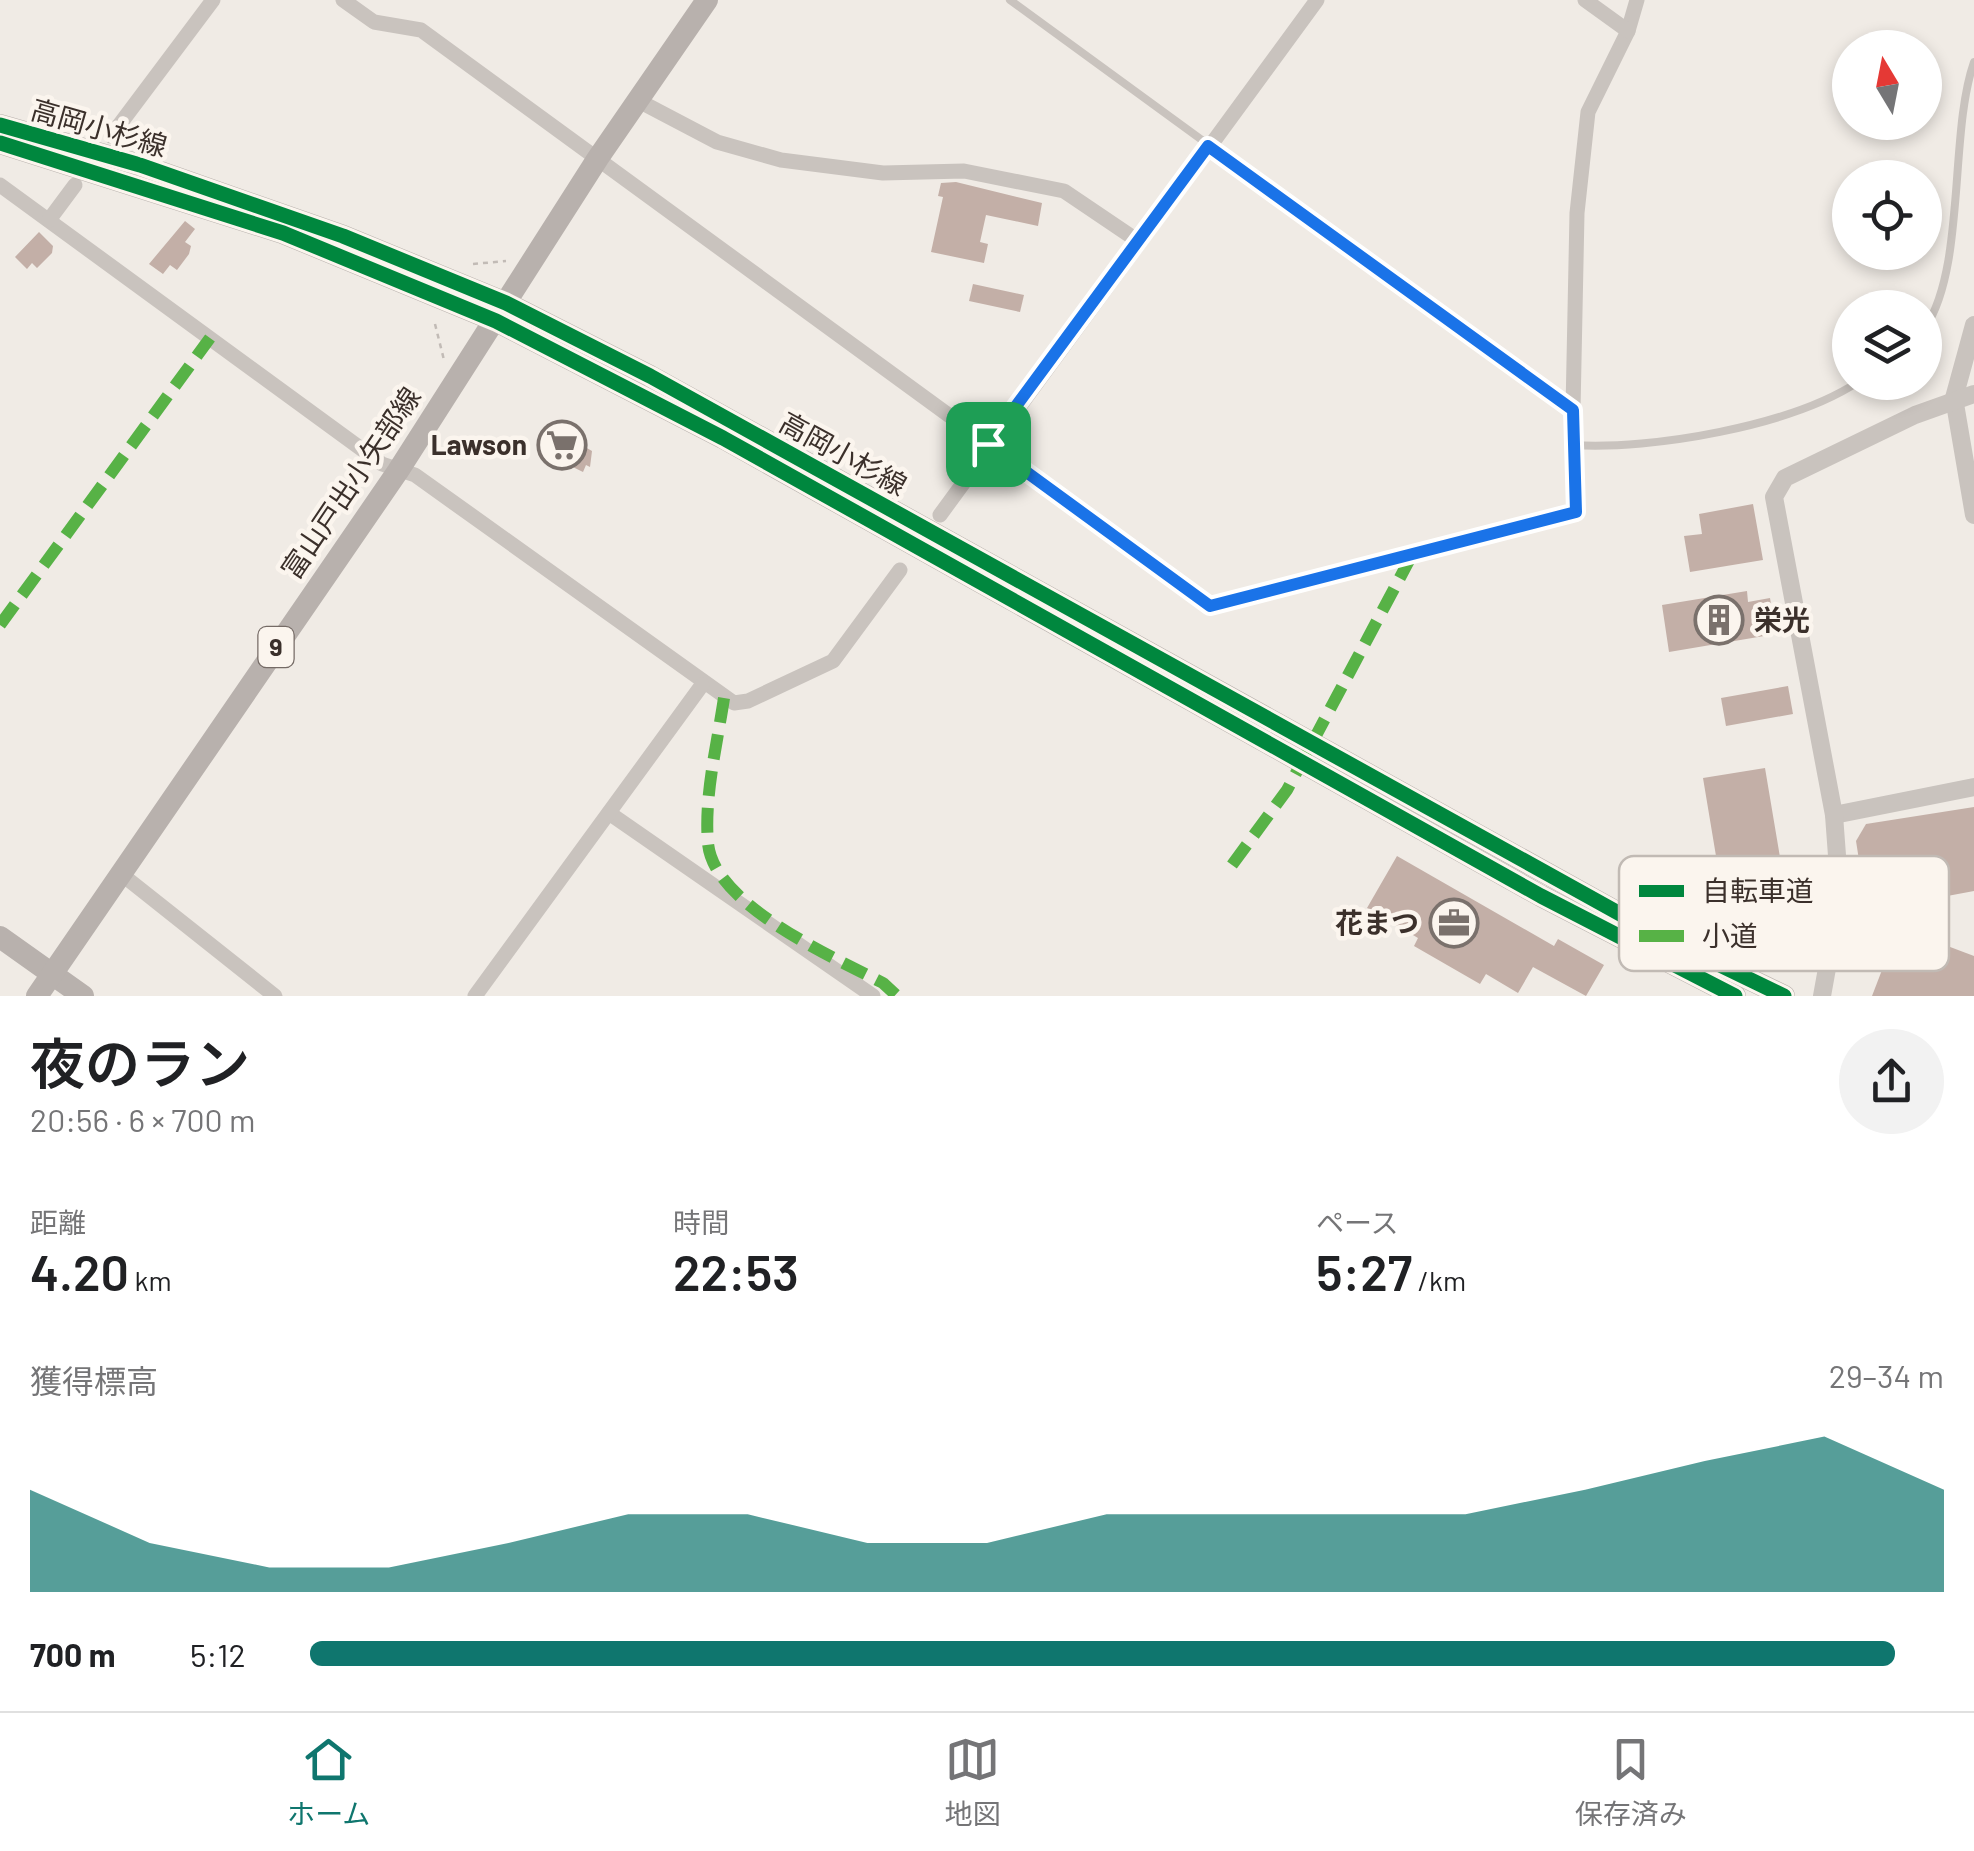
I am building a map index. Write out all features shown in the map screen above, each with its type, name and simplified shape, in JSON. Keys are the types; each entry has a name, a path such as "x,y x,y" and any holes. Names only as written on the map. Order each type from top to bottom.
{"main road":[{"name":"富山戸出小矢部線","path":"37,996 398,470 636,100 707,0"},
{"name":"高岡小杉線","path":"0,126 243,200 666,385 1619,914"},
{"name":"高岡小杉線","path":"0,144 166,192 501,312 1619,936"},
{"path":"0,938 54,972 83,996"},
{"name":"高岡小杉線","path":"1686,971 1735,996"},
{"name":"高岡小杉線","path":"1732,971 1784,996"}],"street":[{"path":"111,136 213,0"},
{"path":"343,0 374,22 421,30 1210,606 1576,512 1573,410 1577,213 1588,112 1628,32 1638,0"},
{"path":"940,515 988,444 1317,0"},
{"path":"1585,0 1628,32"},
{"path":"636,100 717,142 781,160 883,173 964,171 1064,191 1138,240"},
{"path":"0,185 310,413 398,470 416,475 702,685 734,703 748,701 832,661 900,570"},
{"path":"48,220 75,185"},
{"path":"1974,325 1954,398 1974,515"},
{"path":"1837,856 1834,815 1817,739 1776,490 1785,478 1954,398 1974,394"},
{"path":"476,996 702,685"},
{"path":"1834,815 1974,787"},
{"path":"609,813 873,996"},
{"path":"120,873 275,996"},
{"path":"1822,996 1826,971"}],"lane":[{"path":"1010,0 1573,410"},
{"path":"1940,290 1974,62"},
{"path":"1573,444 1650,444 1759,423 1832,393"}],"path":[{"path":"473,264 506,261"},
{"path":"435,324 446,367"}],"building":[{"path":"956,182 1042,203 1038,226 986,215 980,242 988,244 984,263 931,252 943,197 938,196 941,183"},
{"path":"185,221 195,229 185,242 191,246 189,254 177,270 170,265 163,274 149,264"},
{"path":"39,232 53,246 52,253 37,268 32,263 27,269 15,257"},
{"path":"973,284 1024,295 1020,312 969,301"},
{"path":"550,427 592,451 590,467 586,465 583,472 538,450"},
{"path":"1753,504 1763,560 1690,572 1684,536 1702,534 1699,514"},
{"name":"栄光","path":"1747,591 1748,602 1770,598 1776,634 1669,652 1662,605"},
{"path":"1788,686 1793,714 1726,726 1721,698"},
{"path":"1765,768 1780,856 1716,856 1703,778"},
{"path":"1974,807 1974,891 1949,896 1949,856 1858,856 1856,841 1866,824"},
{"name":"花まつ","path":"1397,856 1554,946 1558,939 1604,965 1586,996 1533,967 1518,993 1486,974 1480,984 1414,946 1418,938 1367,908"},
{"path":"1949,947 1974,956 1974,996 1872,996 1882,971 1949,971"}],"marked path":[{"path":"0,625 210,338"},
{"path":"1232,865 1287,790 1412,555"},
{"path":"724,698 708,807 708,843 715,866 731,888 779,927 883,983 897,996"}],"cycle path":[{"path":"0,125 140,165 343,236 506,303 650,376 1619,913"},
{"path":"0,143 283,233 496,321 723,438 1619,936"},
{"path":"1686,971 1735,996"},
{"path":"1732,971 1784,996"}],"place":[{"name":"Lawson","path":"562,445"},
{"name":"栄光","path":"1719,620"},
{"name":"花まつ","path":"1454,923"}],"route":[{"path":"1208,146 1573,410 1576,512 1210,606 988,444 1208,146"}]}
